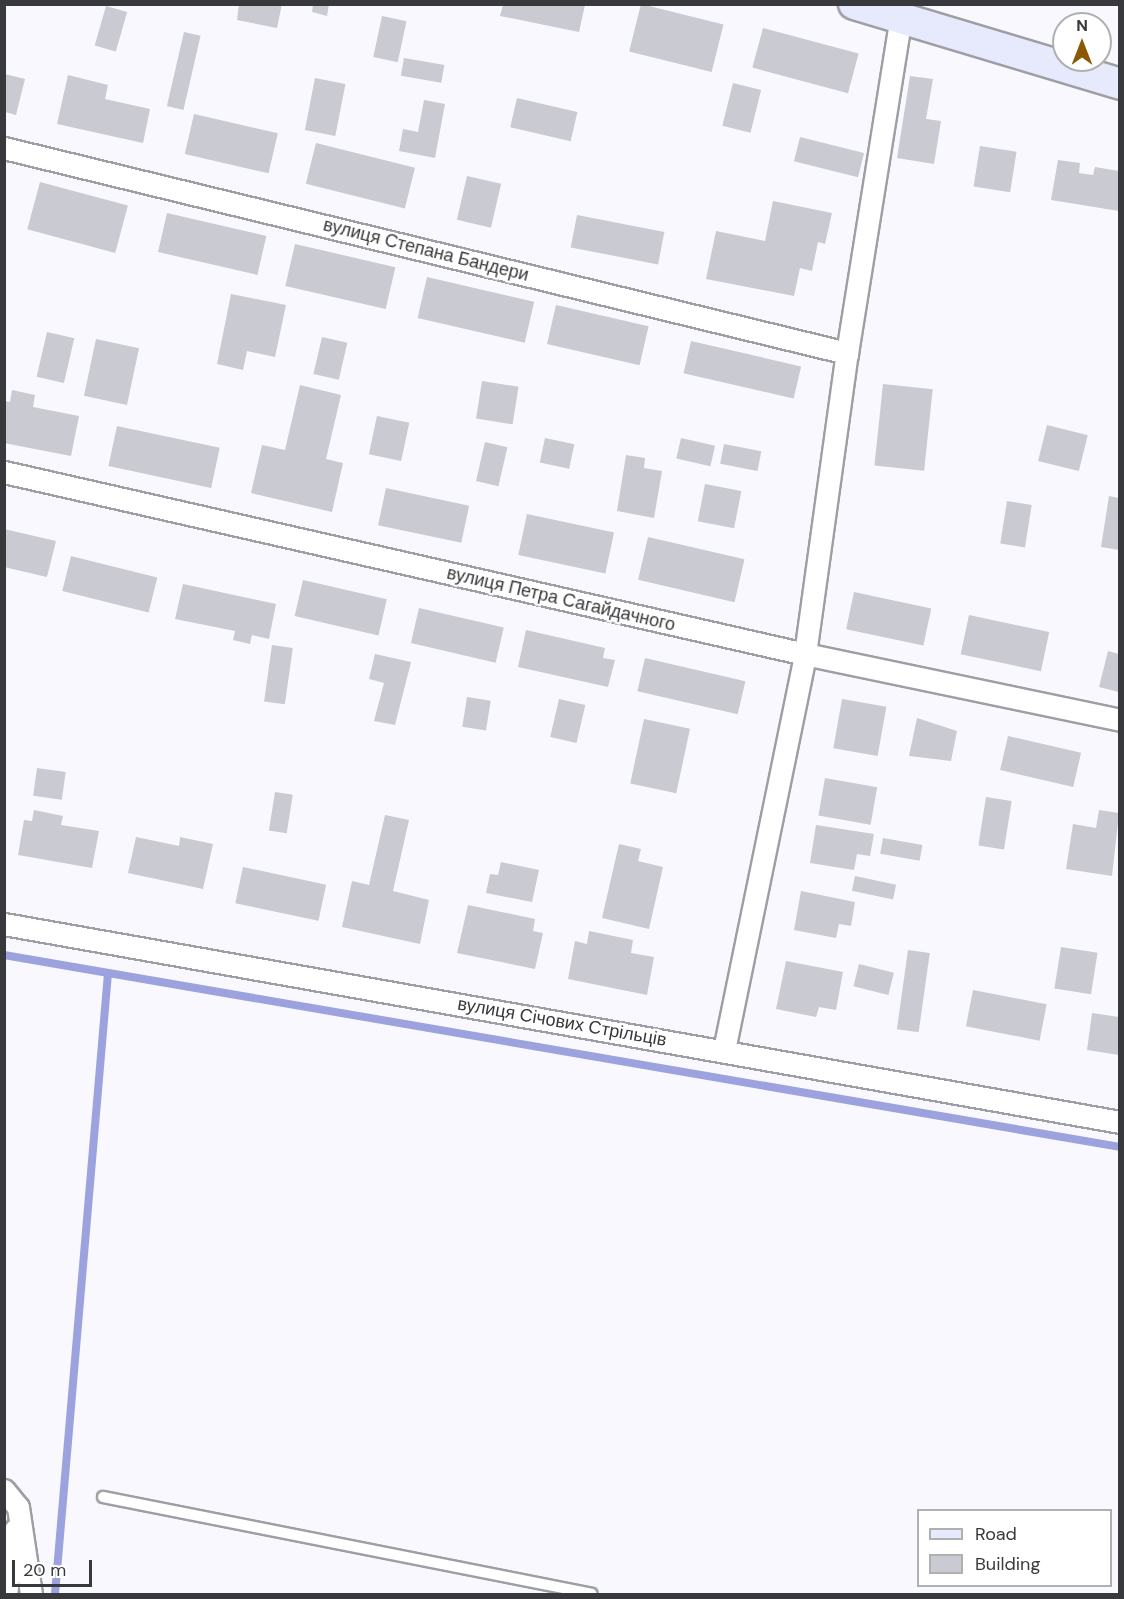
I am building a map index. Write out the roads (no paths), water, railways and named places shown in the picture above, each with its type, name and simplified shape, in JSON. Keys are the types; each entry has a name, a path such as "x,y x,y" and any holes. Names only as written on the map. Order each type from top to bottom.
{"street":[{"path":"864,6 1119,84"},
{"path":"724,1050 805,654 847,353 901,17"},
{"name":"вулиця Степана Бандери","path":"4,148 847,353"},
{"name":"вулиця Петра Сагайдачного","path":"4,472 805,654 1119,720"},
{"name":"вулиця Січових Стрільців","path":"4,924 724,1050 1119,1122"},
{"path":"6,1594 14,1507"},
{"path":"14,1507 31,1594"}],"lane":[{"path":"103,1497 591,1594"}],"waterway":[{"path":"4,955 1120,1147"},
{"path":"55,1594 108,973"}]}
